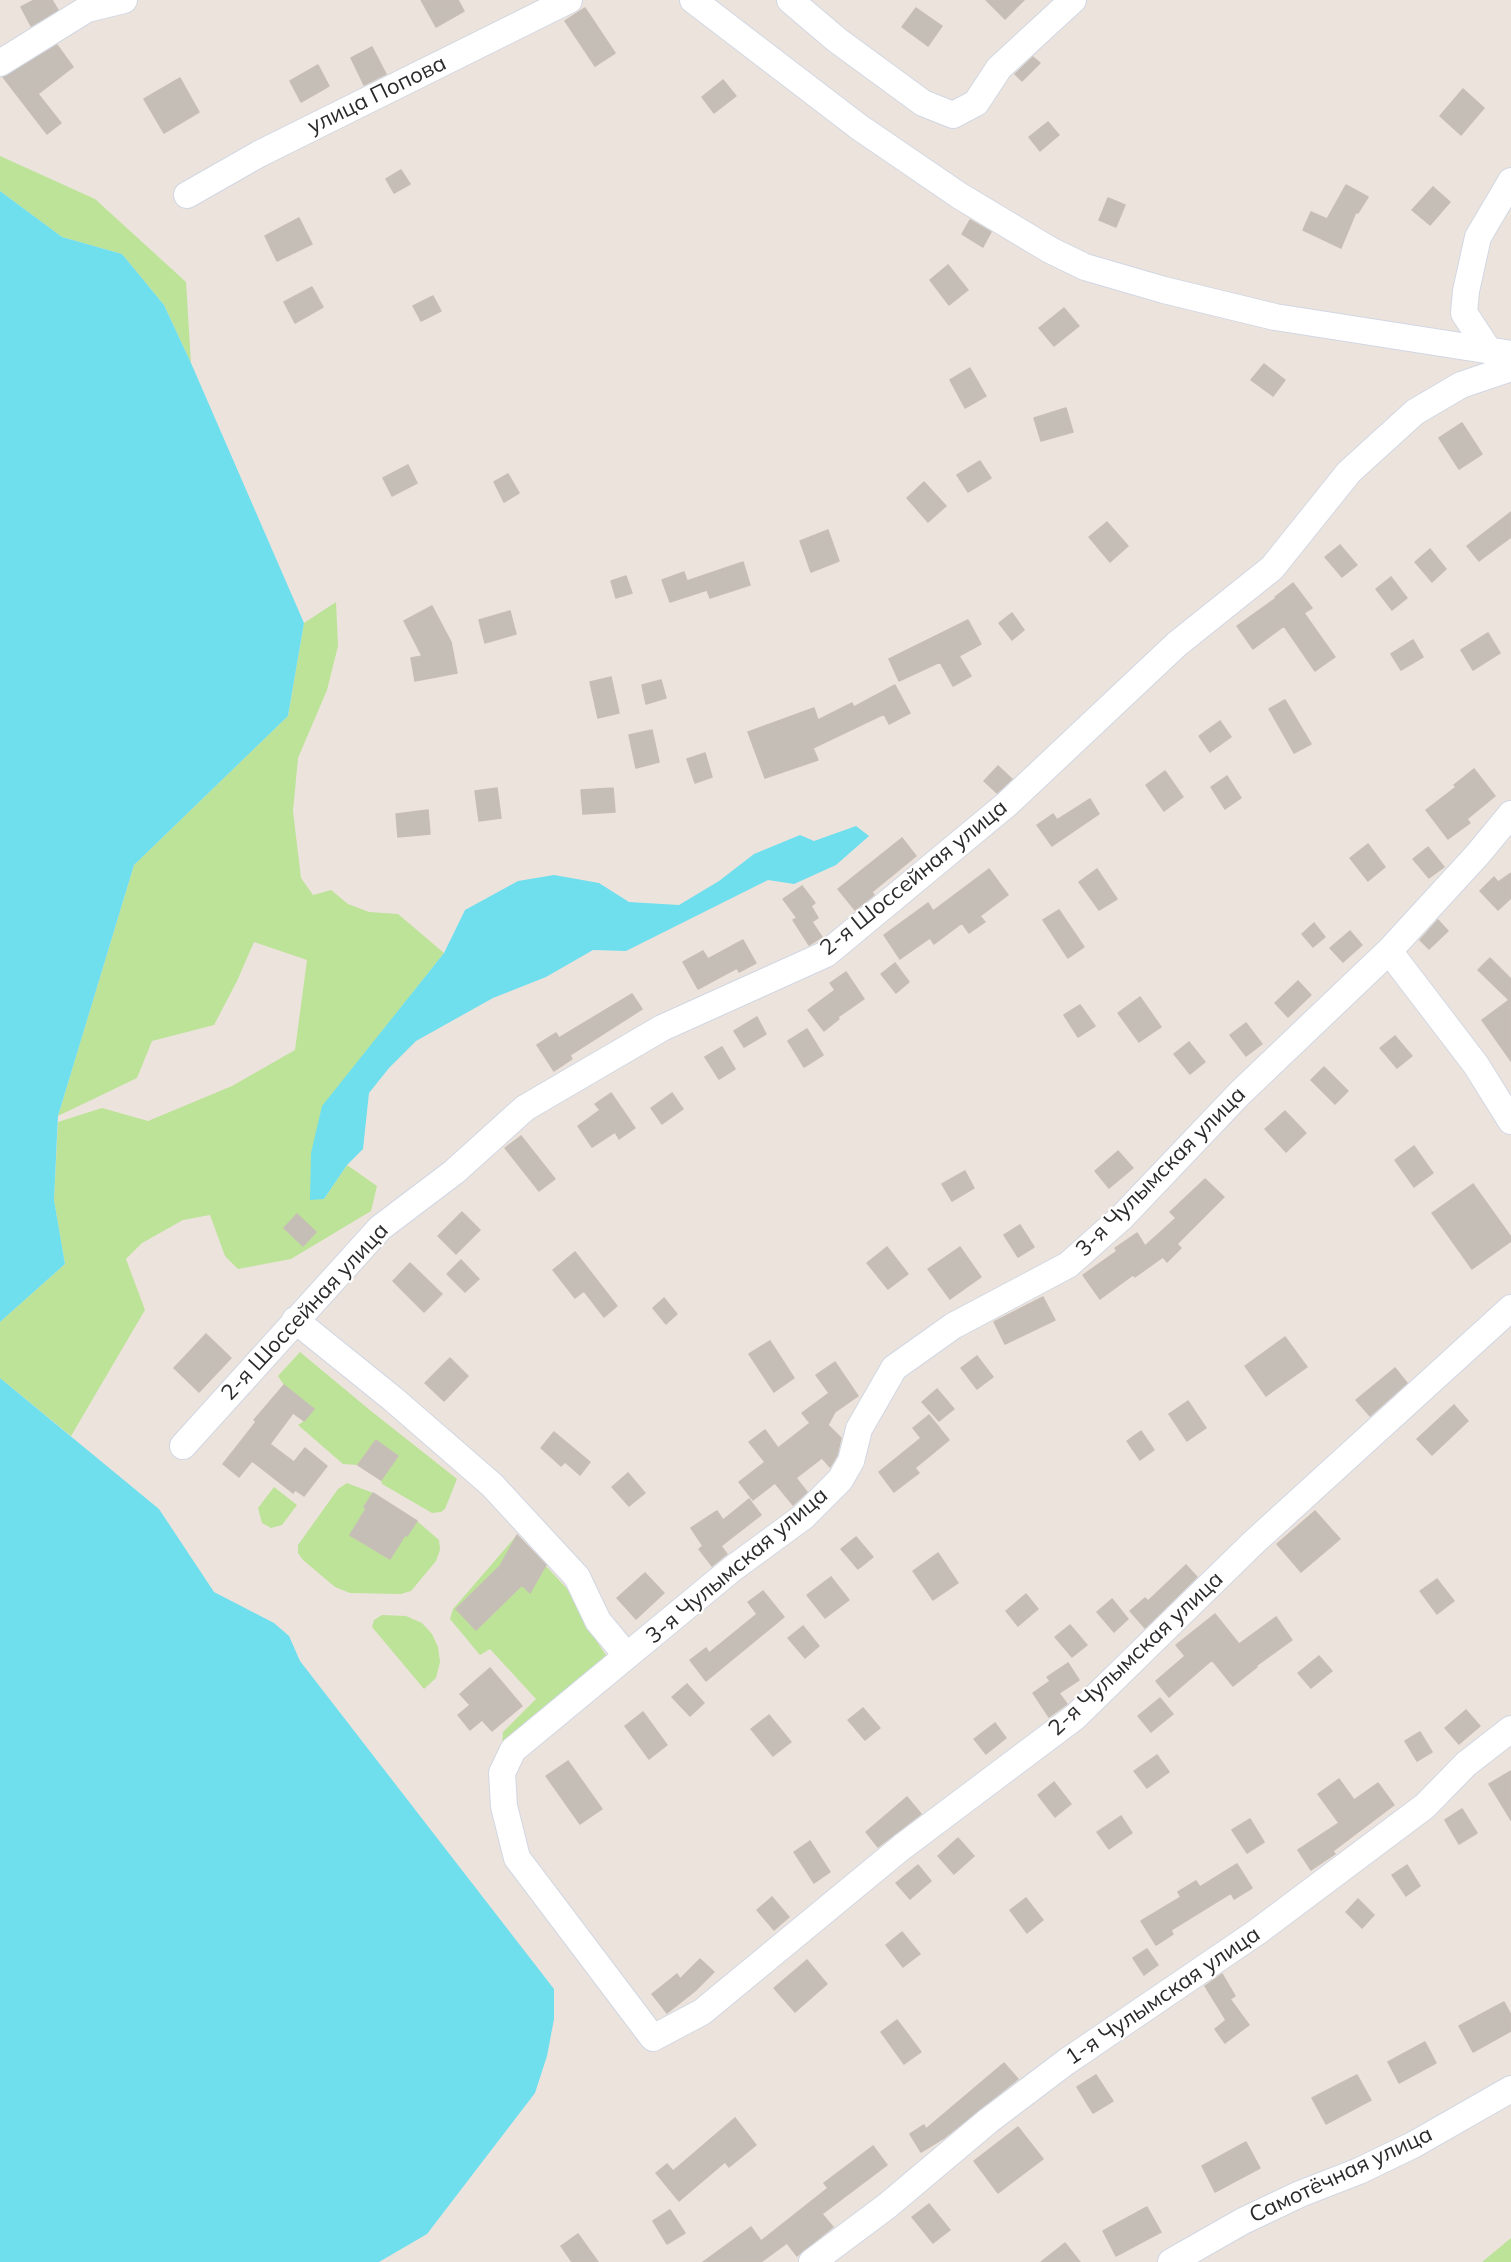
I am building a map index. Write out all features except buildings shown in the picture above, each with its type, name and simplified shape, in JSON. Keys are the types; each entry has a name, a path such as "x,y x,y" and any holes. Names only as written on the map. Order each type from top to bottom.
{"street":[{"path":"0,63 87,9 124,0"},
{"name":"улица Попова","path":"188,195 259,154 568,0"},
{"path":"693,0 865,132 960,196 1050,250 1085,267 1164,290 1275,317 1500,353"},
{"path":"790,0 837,40 923,103 953,114 976,102 999,68 1073,0"},
{"path":"1500,353 1464,313 1466,291 1478,237 1511,181"},
{"name":"2-я Шоссейная улица","path":"183,1446 380,1228 454,1172 525,1108 662,1028 826,954 1007,804 1177,644 1272,568 1349,472 1415,412 1461,385 1511,368"},
{"name":"3-я Чулымская улица","path":"652,2038 517,1858 504,1806 502,1773 513,1750 732,1569 803,1517 840,1480 851,1461 859,1429 894,1368 954,1326 1068,1265 1122,1217 1240,1094 1389,951 1478,854 1511,814"},
{"path":"1389,951 1476,1065 1511,1121"},
{"name":"2-я Чулымская улица","path":"652,2038 702,2012 902,1847 1075,1717 1253,1543 1511,1308"},
{"path":"295,1320 393,1399 492,1485 577,1577 598,1621 627,1656"},
{"name":"1-я Чулымская улица","path":"812,2262 886,2206 988,2121 1066,2062 1257,1932 1425,1806 1466,1764 1511,1729"},
{"name":"Самотёчная улица","path":"1171,2262 1243,2221 1413,2145 1511,2089"}],"green space":[{"path":"0,156 95,199 186,282 191,363 164,305 122,254 62,237 0,191"},
{"path":"336,602 338,646 327,690 298,758 293,811 301,878 313,895 331,890 348,904 369,912 398,914 444,953 322,1107 324,1199 347,1165 377,1186 371,1211 291,1259 238,1269 225,1256 210,1215 183,1220 142,1243 126,1259 145,1310 71,1436 0,1378 0,1322 65,1264 54,1200 58,1122 102,1108 148,1121 232,1086 295,1050 307,960 254,942 214,1025 152,1041 137,1078 58,1116 134,865 288,716 304,623"},
{"path":"300,1352 457,1479 445,1509 432,1513 382,1484 381,1480 358,1465 343,1464 298,1425 313,1409 284,1385 278,1376"},
{"path":"347,1483 373,1493 417,1521 439,1540 440,1550 436,1561 411,1591 401,1594 350,1593 335,1587 298,1553 298,1545 338,1489"},
{"path":"274,1487 297,1505 282,1525 271,1528 262,1523 258,1508"},
{"path":"517,1535 572,1594 586,1625 609,1660 502,1744 503,1732 536,1699 490,1649 480,1655 450,1619 453,1609"},
{"path":"382,1615 406,1616 422,1623 432,1634 438,1647 440,1662 436,1678 424,1689 372,1627 374,1620"},
{"path":"1511,2238 1511,2262 1482,2262"}],"water":[{"path":"0,191 62,237 122,254 164,305 304,623 288,716 134,865 58,1116 54,1200 65,1264 0,1322"},
{"path":"856,826 869,836 836,865 794,884 768,880 626,951 593,950 546,977 493,998 416,1041 389,1068 369,1093 363,1149 347,1165 324,1199 310,1200 311,1153 322,1106 444,953 465,910 518,881 554,875 599,883 629,902 679,905 719,881 754,854 800,835 814,841"},
{"path":"0,1378 159,1509 214,1592 274,1623 289,1636 300,1661 554,1989 554,2019 547,2056 535,2093 427,2234 379,2262 0,2262"}]}
